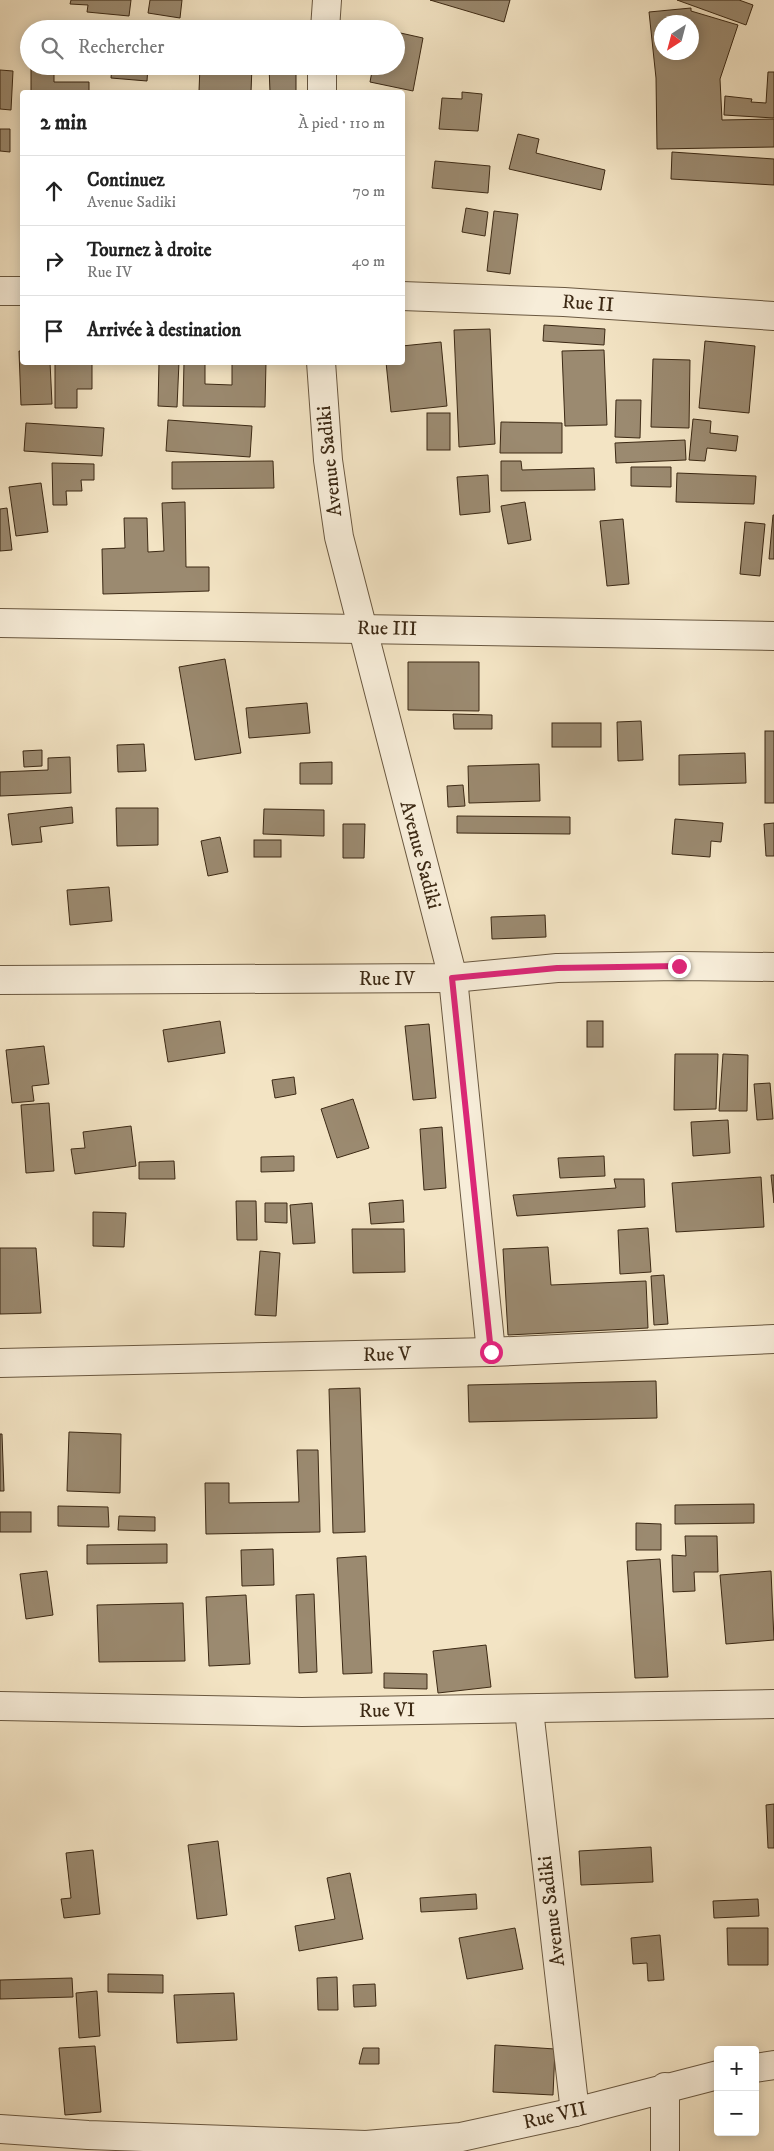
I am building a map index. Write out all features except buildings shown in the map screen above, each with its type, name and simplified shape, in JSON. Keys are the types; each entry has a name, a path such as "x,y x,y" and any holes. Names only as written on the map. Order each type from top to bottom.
{"street":[{"path":"326,20 327,0"},
{"path":"322,75 322,90"},
{"path":"0,291 20,291"},
{"name":"Rue II","path":"405,296 564,302 774,316"},
{"name":"Avenue Sadiki","path":"321,365 328,460 339,537 452,978 491,1352"},
{"name":"Rue III","path":"0,623 774,636"},
{"name":"Rue IV","path":"0,980 452,978 557,968 679,966 774,968"},
{"name":"Rue V","path":"0,1363 491,1352 774,1339"},
{"name":"Rue VI","path":"0,1706 302,1712 529,1710 774,1704"},
{"name":"Avenue Sadiki","path":"529,1710 575,2112"},
{"path":"759,2067 774,2065"},
{"name":"Rue VII","path":"0,2128 88,2135 366,2145 460,2138 575,2112 714,2075"},
{"path":"665,2087 666,2151"}],"route":[{"path":"491,1352 452,978 557,968 679,966"}]}
